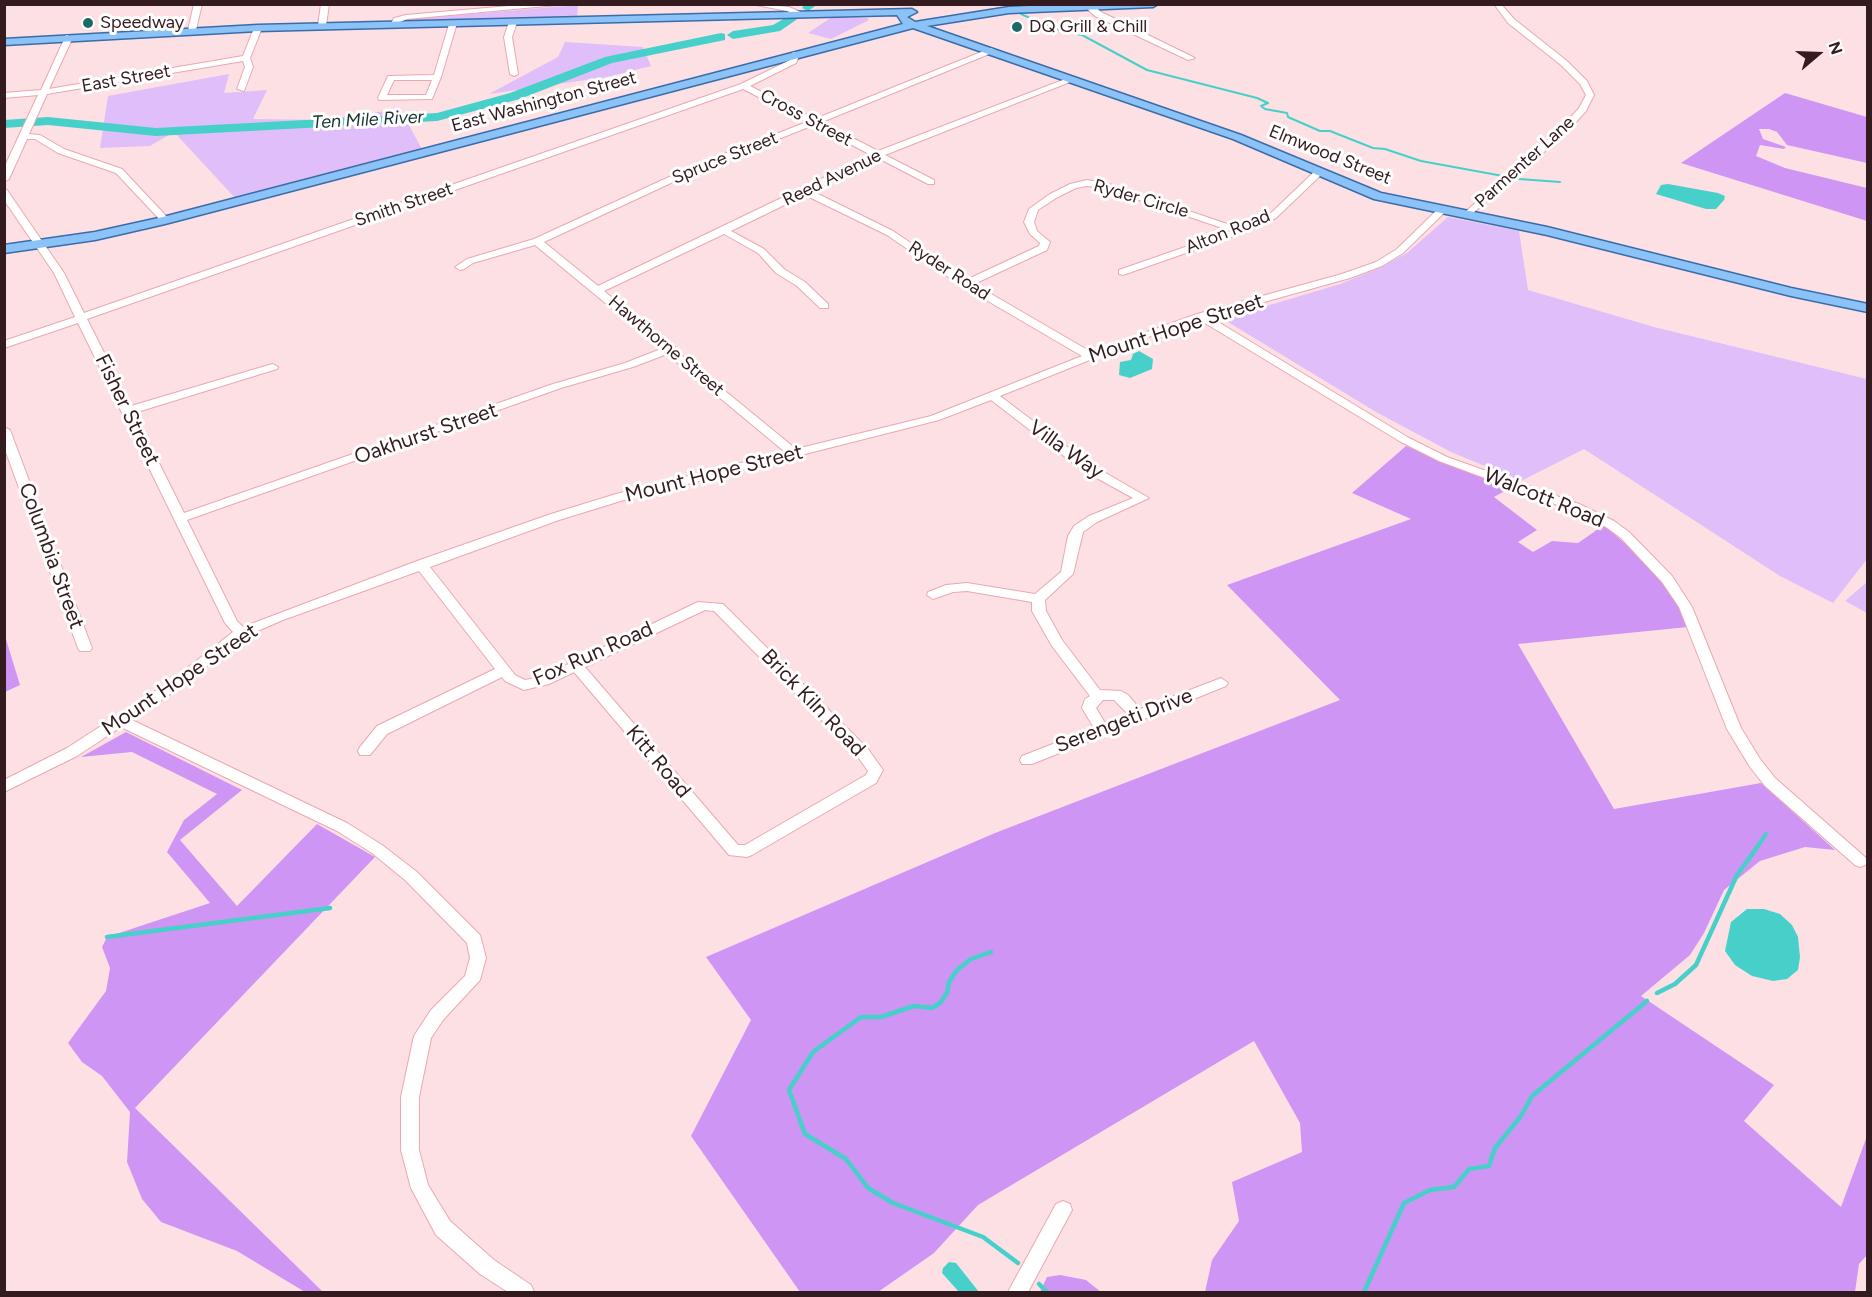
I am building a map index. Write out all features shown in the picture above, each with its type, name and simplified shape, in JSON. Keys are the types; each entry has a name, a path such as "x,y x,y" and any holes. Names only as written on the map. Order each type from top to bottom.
{"main road":[{"path":"4,42 192,30 884,14 974,4"},
{"name":"East Washington Street","path":"4,249 40,245 165,220 901,27 998,11 1153,4"},
{"name":"Elmwood Street","path":"902,13 905,21 1237,137 1378,196 1868,308"},
{"path":"884,14 901,27"}],"street":[{"path":"192,30 198,4"},
{"path":"322,26 325,4"},
{"path":"394,25 398,20 406,17 495,7 565,4"},
{"path":"754,4 789,9 801,15"},
{"name":"Parmenter Lane","path":"1467,215 1562,132 1582,110 1590,95 1584,83 1540,42 1511,21 1497,4"},
{"path":"1089,6 1098,14 1191,58"},
{"path":"513,22 508,37 514,74"},
{"path":"437,77 391,78 382,98 429,97 437,77 453,23"},
{"path":"241,89 249,67 246,58 258,28"},
{"path":"4,180 69,37"},
{"name":"Spruce Street","path":"460,267 470,261 537,241 696,168 815,123 991,50"},
{"name":"Smith Street","path":"4,345 744,86 793,61 796,54"},
{"name":"East Street","path":"4,96 43,93 246,58"},
{"name":"Reed Avenue","path":"598,290 725,231 877,155 1071,80"},
{"name":"Cross Street","path":"744,86 932,182"},
{"path":"24,136 38,137 60,151 119,171 165,220"},
{"name":"Alton Road","path":"1123,272 1240,231 1273,216 1319,171"},
{"name":"Ryder Circle","path":"966,284 1044,248 1045,242 1033,232 1029,222 1034,209 1073,186 1087,183 1106,186 1240,231"},
{"name":"Ryder Road","path":"805,191 890,233 966,284 1090,356"},
{"name":"Fisher Street","path":"4,192 56,266 232,623 242,633"},
{"name":"Mount Hope Street","path":"4,787 72,752 122,721 242,633 330,596 603,502 935,418 1090,356 1201,316 1306,288 1378,264 1402,249 1442,210"},
{"path":"725,231 761,251 780,271 801,284 824,306"},
{"name":"Hawthorne Street","path":"537,241 793,453"},
{"name":"Walcott Road","path":"1201,316 1405,440 1443,459 1575,507 1610,524 1624,535 1667,579 1685,607 1734,729 1755,763 1783,794 1860,861"},
{"name":"Oakhurst Street","path":"180,518 557,386 671,350"},
{"path":"127,411 273,367"},
{"name":"Villa Way","path":"993,396 1079,463 1143,498 1093,519 1078,529 1072,544 1067,574 1038,599"},
{"name":"Columbia Street","path":"4,430 85,648"},
{"name":"Fox Run Road","path":"421,564 510,678 524,685 544,681 681,614 703,605 711,606"},
{"path":"933,595 951,588 967,587 1038,599 1039,611 1057,643 1098,697"},
{"name":"Brick Kiln Road","path":"711,606 718,607 736,622 863,753 876,770 871,779 841,798 765,841 743,850"},
{"name":"Kitt Road","path":"577,666 734,851 743,850"},
{"path":"365,751 382,730 504,670"},
{"name":"Serengeti Drive","path":"1027,760 1221,683"},
{"path":"1102,730 1089,708 1098,697 1108,694 1123,699 1138,716"},
{"path":"122,721 342,827 377,849 411,876 474,940 478,958 472,980 437,1015 423,1036 410,1097 410,1150 420,1188 443,1228 487,1267 524,1293"},
{"path":"1018,1293 1063,1210"}],"shaded area":[{"path":"578,5 577,18 401,22 412,19"},
{"path":"832,17 867,18 869,20 831,39 808,33"},
{"path":"565,42 643,47 651,66 607,77 489,94 558,57"},
{"path":"229,74 224,93 267,90 253,119 321,120 400,109 423,151 347,169 338,174 296,185 254,192 236,199 174,132 150,146 100,148 108,96"},
{"path":"1785,93 1867,117 1867,163 1787,145 1777,132 1769,129 1759,129 1763,139 1786,147 1784,149 1760,145 1756,156 1785,168 1867,188 1867,221 1681,163"},
{"path":"1448,217 1519,231 1528,290 1654,327 1867,379 1867,559 1833,603 1780,576 1584,449 1521,481 1451,452 1376,412 1223,319 1340,284 1377,269 1407,253"},
{"path":"1406,446 1512,487 1494,497 1537,530 1518,542 1533,552 1552,541 1578,543 1604,525 1638,555 1674,597 1688,627 1518,644 1614,809 1761,783 1835,850 1805,847 1760,861 1724,890 1704,933 1690,955 1641,996 1774,1085 1744,1121 1841,1207 1867,1136 1867,1255 1859,1264 1855,1292 1205,1292 1212,1260 1239,1221 1232,1182 1302,1152 1300,1123 1254,1041 978,1205 934,1253 878,1292 800,1292 691,1136 751,1020 706,957 995,833 1340,700 1227,585 1411,519 1352,493"},
{"path":"1867,582 1867,613 1845,601"},
{"path":"5,636 20,685 4,692"},
{"path":"126,732 242,790 180,840 237,906 317,824 375,857 135,1108 323,1292 305,1292 237,1251 161,1222 142,1199 127,1162 130,1112 102,1076 82,1062 68,1043 106,991 110,968 102,947 107,937 210,903 167,852 184,820 217,794 132,752 81,757"},
{"path":"1060,1275 1086,1280 1101,1292 1040,1292 1047,1277"}],"water":[{"path":"1668,184 1725,196 1716,209 1706,209 1656,194 1661,185"},
{"path":"1139,351 1153,359 1152,369 1130,378 1119,375 1120,362 1131,360 1133,354"},
{"path":"1747,909 1764,909 1780,914 1792,925 1798,937 1800,957 1798,970 1787,979 1773,981 1752,976 1735,965 1725,951 1731,922"},
{"path":"949,1262 956,1263 979,1292 959,1292 942,1273 943,1268"}],"waterway":[{"name":"Ten Mile River","path":"808,8 813,4"},
{"path":"1021,14 1055,29 1082,35 1147,70 1257,98 1268,103 1261,106 1265,109 1287,113 1288,117 1320,131 1330,131 1373,148 1385,149 1421,161 1503,176"},
{"name":"Ten Mile River","path":"733,35 776,28 792,18"},
{"name":"Ten Mile River","path":"4,124 48,121 156,132 437,117 515,96 609,60 721,37"},
{"path":"1519,179 1560,182"},
{"path":"1757,847 1766,834"},
{"path":"1657,993 1675,984 1696,965 1737,875 1758,846"},
{"path":"107,937 330,908"},
{"path":"991,952 971,959 957,970 949,982 947,993 940,1003 932,1008 914,1006 881,1017 861,1017 813,1052 789,1090 805,1134 846,1159 868,1188 893,1203 983,1237 1018,1263"},
{"path":"1364,1292 1404,1203 1430,1190 1454,1187 1469,1169 1489,1166 1495,1148 1521,1116 1532,1096 1647,1001"},
{"path":"1039,1284 1047,1292"}],"place":[{"name":"Speedway","path":"88,23"},
{"name":"DQ Grill & Chill","path":"1017,27"}]}
